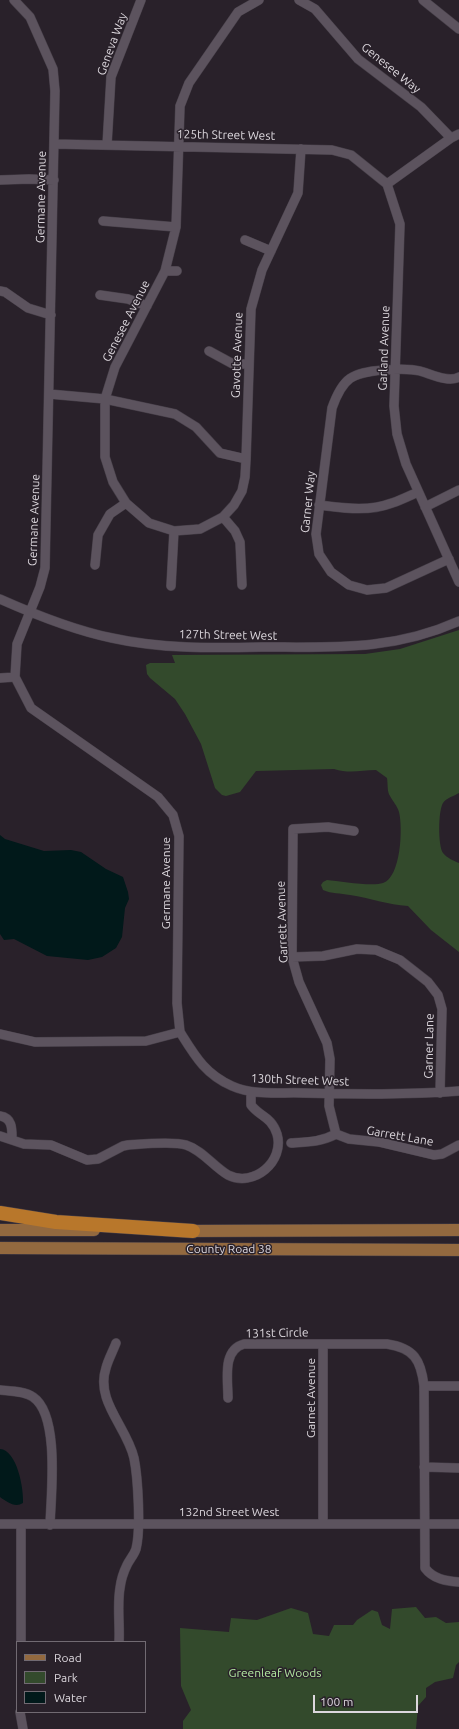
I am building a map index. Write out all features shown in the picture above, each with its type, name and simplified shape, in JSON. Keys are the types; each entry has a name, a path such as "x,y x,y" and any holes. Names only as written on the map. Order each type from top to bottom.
{"highway":[{"path":"0,1212 56,1222 193,1230"}],"main road":[{"name":"County Road 38","path":"0,1230 459,1230"},
{"name":"County Road 38","path":"0,1248 459,1250"}],"street":[{"name":"Germane Avenue","path":"14,0 30,17 53,69 55,92 45,568 40,587 17,644 15,677 31,708 158,797 173,815 179,836 177,1003 180,1032"},
{"name":"Geneva Way","path":"107,145 111,77 141,0"},
{"path":"178,146 180,106 189,83 238,12 259,0"},
{"name":"Genesee Way","path":"299,0 315,9 358,59 421,107 455,136"},
{"path":"423,0 459,30"},
{"path":"387,184 455,136"},
{"name":"125th Street West","path":"54,144 332,150 352,155 387,184"},
{"name":"Genesee Avenue","path":"174,531 149,523 126,503 113,482 105,457 105,399 115,367 165,271 176,227 178,146"},
{"name":"Gavotte Avenue","path":"223,517 234,505 242,491 245,477 250,309 262,270 298,193 301,149"},
{"path":"0,180 54,180"},
{"name":"Garland Avenue","path":"387,184 400,224 394,406 397,434 406,464 459,582"},
{"path":"103,221 176,227"},
{"path":"245,240 271,251"},
{"path":"165,271 177,271"},
{"path":"0,291 5,292 28,308 51,315"},
{"path":"100,295 128,299 147,306"},
{"path":"209,351 233,364 248,364"},
{"name":"Garner Way","path":"449,560 386,588 367,590 349,585 331,572 319,554 316,534 332,408 337,393 347,381 360,372 395,369 419,371 446,378 459,377"},
{"path":"49,394 105,399 175,414 196,427 220,453 246,459"},
{"path":"425,507 459,490"},
{"path":"319,505 352,509 371,508 392,504 418,492"},
{"path":"95,565 98,535 110,514 126,503"},
{"path":"171,586 174,531 200,529 223,517 235,531 240,542 242,585"},
{"name":"127th Street West","path":"0,599 30,612 72,627 111,638 152,645 200,648 348,647 378,644 401,641 427,634 459,621"},
{"path":"0,678 15,677"},
{"name":"Garrett Avenue","path":"336,1134 333,1127 329,1106 330,1059 327,1043 299,982 292,957 293,829 328,827 354,831"},
{"name":"Garner Lane","path":"292,957 323,956 357,949 376,950 400,960 428,982 438,995 442,1009 440,1093"},
{"path":"0,1034 35,1042 146,1041 180,1032"},
{"name":"130th Street West","path":"180,1032 197,1060 215,1077 232,1086 251,1092 440,1093 459,1091"},
{"path":"0,1136 24,1144 51,1145 87,1160 98,1159 123,1146 128,1145 186,1145 229,1175 246,1177 264,1172 271,1165 275,1158 278,1144 276,1133 269,1120 251,1105 251,1092"},
{"path":"0,1116 7,1118 10,1122 12,1140"},
{"path":"292,1143 326,1140 336,1134"},
{"name":"Garrett Lane","path":"336,1134 349,1140 379,1142 434,1155 442,1154 459,1145"},
{"path":"116,1343 105,1369 104,1388 106,1400 127,1437 133,1457 137,1482 138,1524 136,1548 127,1566 120,1586 118,1641"},
{"name":"131st Circle","path":"228,1398 228,1357 236,1346 244,1344 323,1344"},
{"name":"Garnet Avenue","path":"323,1524 323,1344 387,1344 402,1348 409,1351 419,1362 424,1386 425,1568 429,1574 435,1577 459,1582"},
{"path":"424,1386 459,1386"},
{"path":"0,1390 12,1391 33,1397 46,1412 51,1433 50,1525"},
{"path":"424,1467 459,1468"},
{"name":"132nd Street West","path":"0,1524 459,1524"},
{"path":"21,1524 21,1641"},
{"path":"20,1713 22,1729"}],"green space":[{"path":"459,630 459,793 444,801 441,807 439,828 440,843 443,853 459,863 459,952 431,930 408,906 323,890 321,885 327,880 378,884 389,879 394,872 399,851 401,829 399,812 388,792 387,778 376,770 350,772 334,769 256,771 240,792 226,796 222,795 215,788 201,744 185,714 175,699 150,678 147,674 146,665 150,663 175,663 172,655 365,654 400,649"},
{"name":"Greenleaf Woods","path":"416,1607 425,1618 436,1617 446,1623 459,1622 459,1662 456,1665 453,1678 435,1682 426,1688 426,1697 418,1706 416,1729 183,1729 183,1721 191,1710 181,1686 180,1628 229,1632 231,1618 257,1620 291,1608 308,1613 313,1634 329,1636 334,1625 353,1625 357,1620 372,1610 378,1612 382,1625 390,1629 392,1609"}],"water":[{"path":"0,835 5,839 44,851 71,850 81,852 106,869 123,877 129,899 125,908 122,937 116,948 102,957 88,960 47,956 14,939 4,940 0,934"},
{"path":"0,1449 6,1451 15,1463 21,1480 23,1503 14,1505 0,1497"}]}
